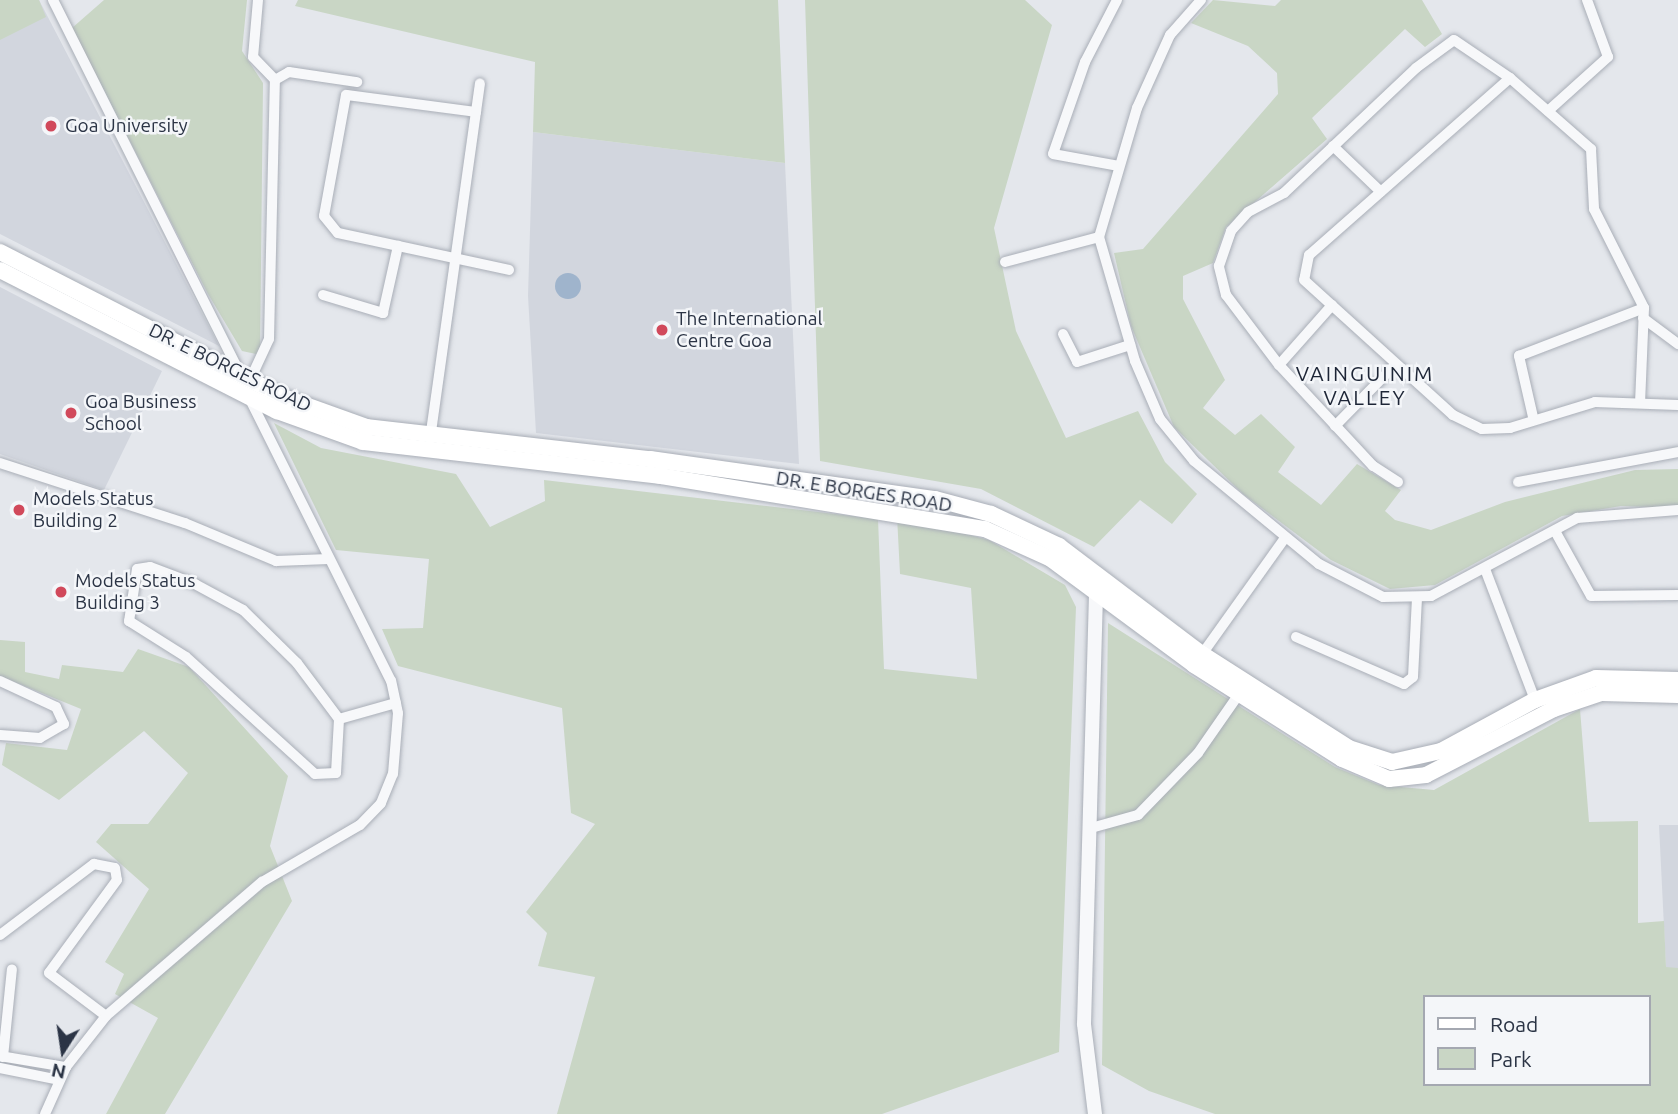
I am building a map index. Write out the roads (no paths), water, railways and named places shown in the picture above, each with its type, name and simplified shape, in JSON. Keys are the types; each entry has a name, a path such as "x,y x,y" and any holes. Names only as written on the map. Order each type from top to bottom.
{"main road":[{"name":"DR. E BORGES ROAD","path":"0,252 247,384 316,428 428,454 660,476 974,526 1051,559 1198,660 1349,748 1392,762 1441,751 1535,700 1596,678 1678,680"},
{"name":"DR. E BORGES ROAD","path":"0,270 247,384 322,413 430,439 650,459 979,511 1059,546 1239,694 1342,759 1389,779 1426,775 1554,709 1601,693 1678,695"}],"street":[{"path":"45,1114 66,1067 106,1016 215,929 262,882 360,825 381,803 393,774 396,703 247,384 53,0"},
{"path":"247,384 269,339 275,80 254,57 251,27 258,0"},
{"path":"1117,0 1085,62 1053,154 1119,166"},
{"path":"1201,0 1170,35 1119,166 1100,237 1130,345 1160,419 1218,485 1285,538 1383,597 1417,599 1485,569 1577,518 1678,510"},
{"path":"1548,111 1608,57 1587,0"},
{"path":"1398,482 1335,426 1279,365 1226,295 1219,266 1231,231 1248,212 1284,192 1454,40 1510,78 1591,149 1594,209 1643,313 1678,344"},
{"path":"275,80 289,72 357,82"},
{"path":"1510,78 1381,192 1304,266 1304,280 1453,415 1482,429 1510,428 1533,417 1595,402 1678,405"},
{"path":"430,439 480,83"},
{"path":"476,112 346,94 327,226 398,246 509,270"},
{"path":"1333,146 1381,192"},
{"path":"1005,262 1100,237"},
{"path":"323,295 383,313 398,246"},
{"path":"1279,365 1332,305"},
{"path":"1640,403 1643,313"},
{"path":"1533,417 1519,356 1643,313"},
{"path":"1063,334 1077,362 1130,345"},
{"path":"1335,426 1396,364"},
{"path":"1518,482 1678,452"},
{"path":"0,463 185,523 276,561 329,559"},
{"path":"1555,531 1591,596 1678,595"},
{"path":"1198,660 1285,538"},
{"path":"150,567 195,584 243,610 297,663 339,719 339,764 336,773 324,777 186,657 129,621 137,569 150,567"},
{"path":"1485,569 1535,700"},
{"path":"1095,1114 1084,1024 1096,591"},
{"path":"1296,637 1404,684 1413,677 1417,599"},
{"path":"0,681 56,707 64,724 40,738 0,735"},
{"path":"1091,828 1138,815 1198,753 1239,694"},
{"path":"339,719 396,703"},
{"path":"0,935 94,864 115,869 117,880 49,973 106,1016"},
{"path":"1,1060 12,969"},
{"path":"1,1060 66,1067"},
{"path":"1,1060 59,1080"}],"water":[{"path":"568,273 577,277 581,286 577,295 568,299 559,295 555,286 559,277"}],"place":[{"name":"Goa University","path":"51,126"},
{"name":"The International Centre Goa","path":"662,330"},
{"name":"Goa Business School","path":"71,413"},
{"name":"Models Status Building 2","path":"19,510"},
{"name":"Models Status Building 3","path":"61,592"}],"district":[{"name":"VAINGUINIM VALLEY","path":"1365,385"}]}
